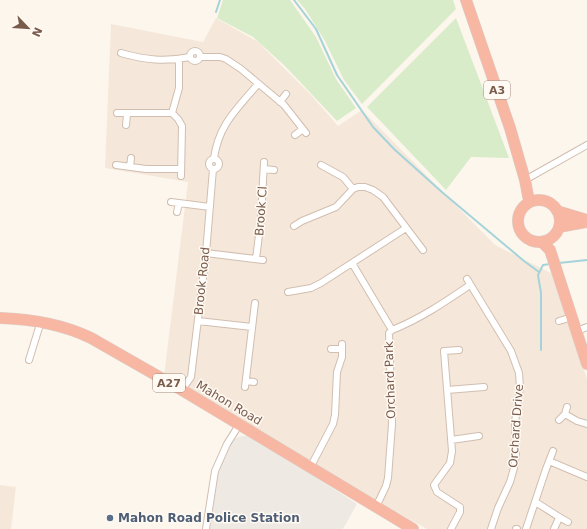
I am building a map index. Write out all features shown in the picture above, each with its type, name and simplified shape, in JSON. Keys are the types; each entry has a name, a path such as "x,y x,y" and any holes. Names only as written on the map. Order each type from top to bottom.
{"highway":[{"name":"A3","path":"466,0 507,121 525,180 528,201"},
{"name":"A3","path":"525,180 558,211 587,221"},
{"path":"546,200 540,199 528,201 522,208 518,214 517,221 518,227 522,234 533,241 547,240 559,227 560,220 558,211"},
{"name":"A3","path":"559,227 587,221"},
{"path":"547,240 572,317 582,329 587,364"},
{"name":"Mahon Road","path":"0,318 41,321 66,327 91,338 182,390 413,529"}],"street":[{"path":"125,62 124,54 150,60 190,57 195,61 200,57 214,56 226,59 246,72 280,102 292,115 305,131 295,135"},
{"path":"172,113 179,88 179,59"},
{"name":"Brook Road","path":"182,390 191,377 198,321 206,253 213,169 209,164 214,158 217,143 225,124 258,84"},
{"path":"280,102 286,94"},
{"path":"116,165 181,172 182,126 172,113 117,113"},
{"path":"126,124 127,114"},
{"path":"525,180 587,145"},
{"path":"130,167 131,158"},
{"path":"321,165 343,177 353,189"},
{"name":"Brook Cl","path":"256,259 261,219 264,166 274,170"},
{"path":"294,226 302,221 336,207 353,189 364,187 373,190 383,197 423,250"},
{"path":"171,202 210,207"},
{"path":"177,212 179,203"},
{"path":"288,292 312,288 406,228"},
{"path":"206,253 264,260"},
{"name":"Orchard Park","path":"352,263 392,330 389,333 392,424 388,478 386,486 376,507"},
{"name":"Orchard Drive","path":"392,330 428,313 468,282 511,351 519,373 520,388 515,422 516,452 510,482 498,508 491,529"},
{"path":"254,382 246,384 255,303"},
{"path":"254,311 262,312"},
{"path":"559,321 572,317"},
{"path":"29,360 41,321"},
{"path":"198,321 252,327"},
{"path":"310,468 333,424 335,416 337,376 342,347 331,349"},
{"path":"451,529 460,512 460,507 437,492 434,486 450,463 452,451 444,351 459,350"},
{"path":"448,390 484,387"},
{"path":"559,420 567,407"},
{"path":"564,414 577,421 587,424"},
{"path":"206,529 215,471 227,444 239,425"},
{"path":"451,440 479,436"},
{"path":"526,529 553,451"},
{"path":"549,461 587,476"},
{"path":"535,502 559,518 568,522"},
{"path":"554,529 559,518"}],"shaded area":[{"path":"216,18 258,42 311,95 338,126 362,110 495,245 553,274 587,379 587,529 427,529 305,461 164,376 188,182 105,168 111,24 203,42"},
{"path":"242,436 247,436 258,440 357,504 343,529 210,529 218,473 232,441"},
{"path":"0,485 16,487 11,529 0,529"}],"green space":[{"path":"223,0 290,0 316,37 336,79 356,108 337,121 285,66 253,37 217,18"},
{"path":"297,0 453,0 456,9 362,104 344,80 325,41 305,9"},
{"path":"456,18 509,158 471,157 446,190 367,107"}],"waterway":[{"path":"216,12 220,0"},
{"path":"294,0 316,29 337,75 373,127 394,149 443,193 539,272"},
{"path":"559,263 587,260"},
{"path":"541,350 541,293 538,275 543,265 550,264"}],"place":[{"name":"Mahon Road Police Station","path":"110,518"}]}
